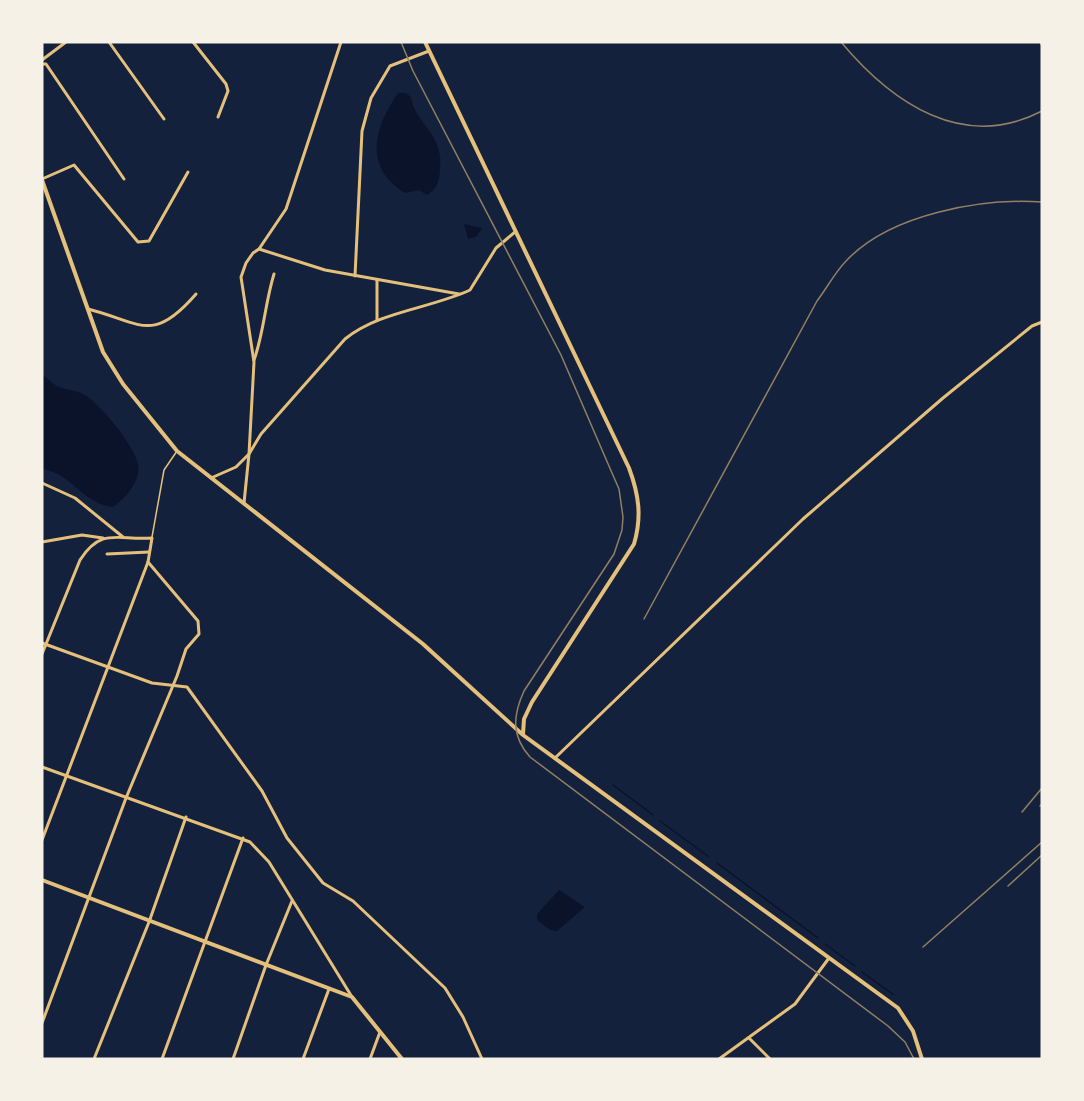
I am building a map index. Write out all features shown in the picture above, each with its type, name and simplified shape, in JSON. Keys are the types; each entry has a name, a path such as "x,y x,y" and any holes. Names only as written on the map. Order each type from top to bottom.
{"street":[{"path":"66,42 42,62 46,64 124,179"},
{"path":"109,42 164,119"},
{"path":"193,42 226,84 228,91 218,117"},
{"path":"244,506 254,362 241,277 246,263 259,249 286,209 341,42"},
{"path":"425,42 629,468 636,488 640,524 634,544 532,702 524,719 523,735"},
{"path":"355,276 362,131 371,98 390,66 429,51"},
{"path":"188,172 149,241 138,242 74,165 42,180 103,352 113,370 177,451 244,506 423,644 523,735 554,759 898,1008 913,1031 922,1059"},
{"path":"211,478 236,467 249,454 261,434 345,339 377,320 460,295 474,286 496,248 515,232"},
{"path":"259,249 294,262 355,276 460,295"},
{"path":"254,362 263,336 268,294 274,274"},
{"path":"377,280 377,320"},
{"path":"86,308 138,327 159,323 182,309 196,294"},
{"path":"554,759 804,519 943,398 1032,326 1042,322"},
{"path":"42,483 75,498 123,537"},
{"path":"42,542 82,535 105,538"},
{"path":"42,654 44,644 80,560 96,540 123,537 152,538 148,562 42,840"},
{"path":"107,554 149,552"},
{"path":"42,1023 126,798 186,649 199,634 199,625 148,562"},
{"path":"44,644 152,683 185,685 191,690 262,791 287,838 323,883 353,901 445,988 463,1017 482,1059"},
{"path":"42,767 243,838 264,854 352,997 402,1059"},
{"path":"94,1059 149,922 186,817"},
{"path":"162,1059 243,838"},
{"path":"42,880 352,997"},
{"path":"233,1059 266,965 292,901"},
{"path":"718,1059 795,1004 829,958"},
{"path":"303,1059 329,989"},
{"path":"369,1059 381,1032"},
{"path":"749,1038 770,1059"}],"lane":[{"path":"152,538 164,470 177,451"}],"water":[{"path":"398,93 406,93 411,97 418,115 438,147 439,179 435,188 427,195 419,190 405,193 392,183 378,159 379,133 383,120"},
{"path":"464,224 482,228 476,237 468,239"},
{"path":"42,375 57,386 81,393 94,402 116,426 134,452 139,467 136,480 128,493 113,507 92,500 62,476 42,468"},
{"path":"559,890 585,907 557,931 550,930 537,920 537,914"}],"waterway":[{"path":"613,785 653,815"},
{"path":"660,821 709,857"},
{"path":"717,863 818,938"},
{"path":"825,944 855,966"},
{"path":"862,972 894,995"}],"tram line":[{"path":"401,42 413,71 561,355 619,489 623,517 622,530 614,554 524,691 516,717 517,733 524,749 530,757 888,1026 905,1042 914,1059"}],"railway":[{"path":"841,42 883,84 906,101 931,115 957,123 984,126 1013,122 1042,111"},
{"path":"644,619 817,301 847,260 866,244 887,231 938,212 992,203 1042,202"},
{"path":"1022,812 1042,788"},
{"path":"923,947 1042,842"},
{"path":"1008,886 1042,855"}]}
